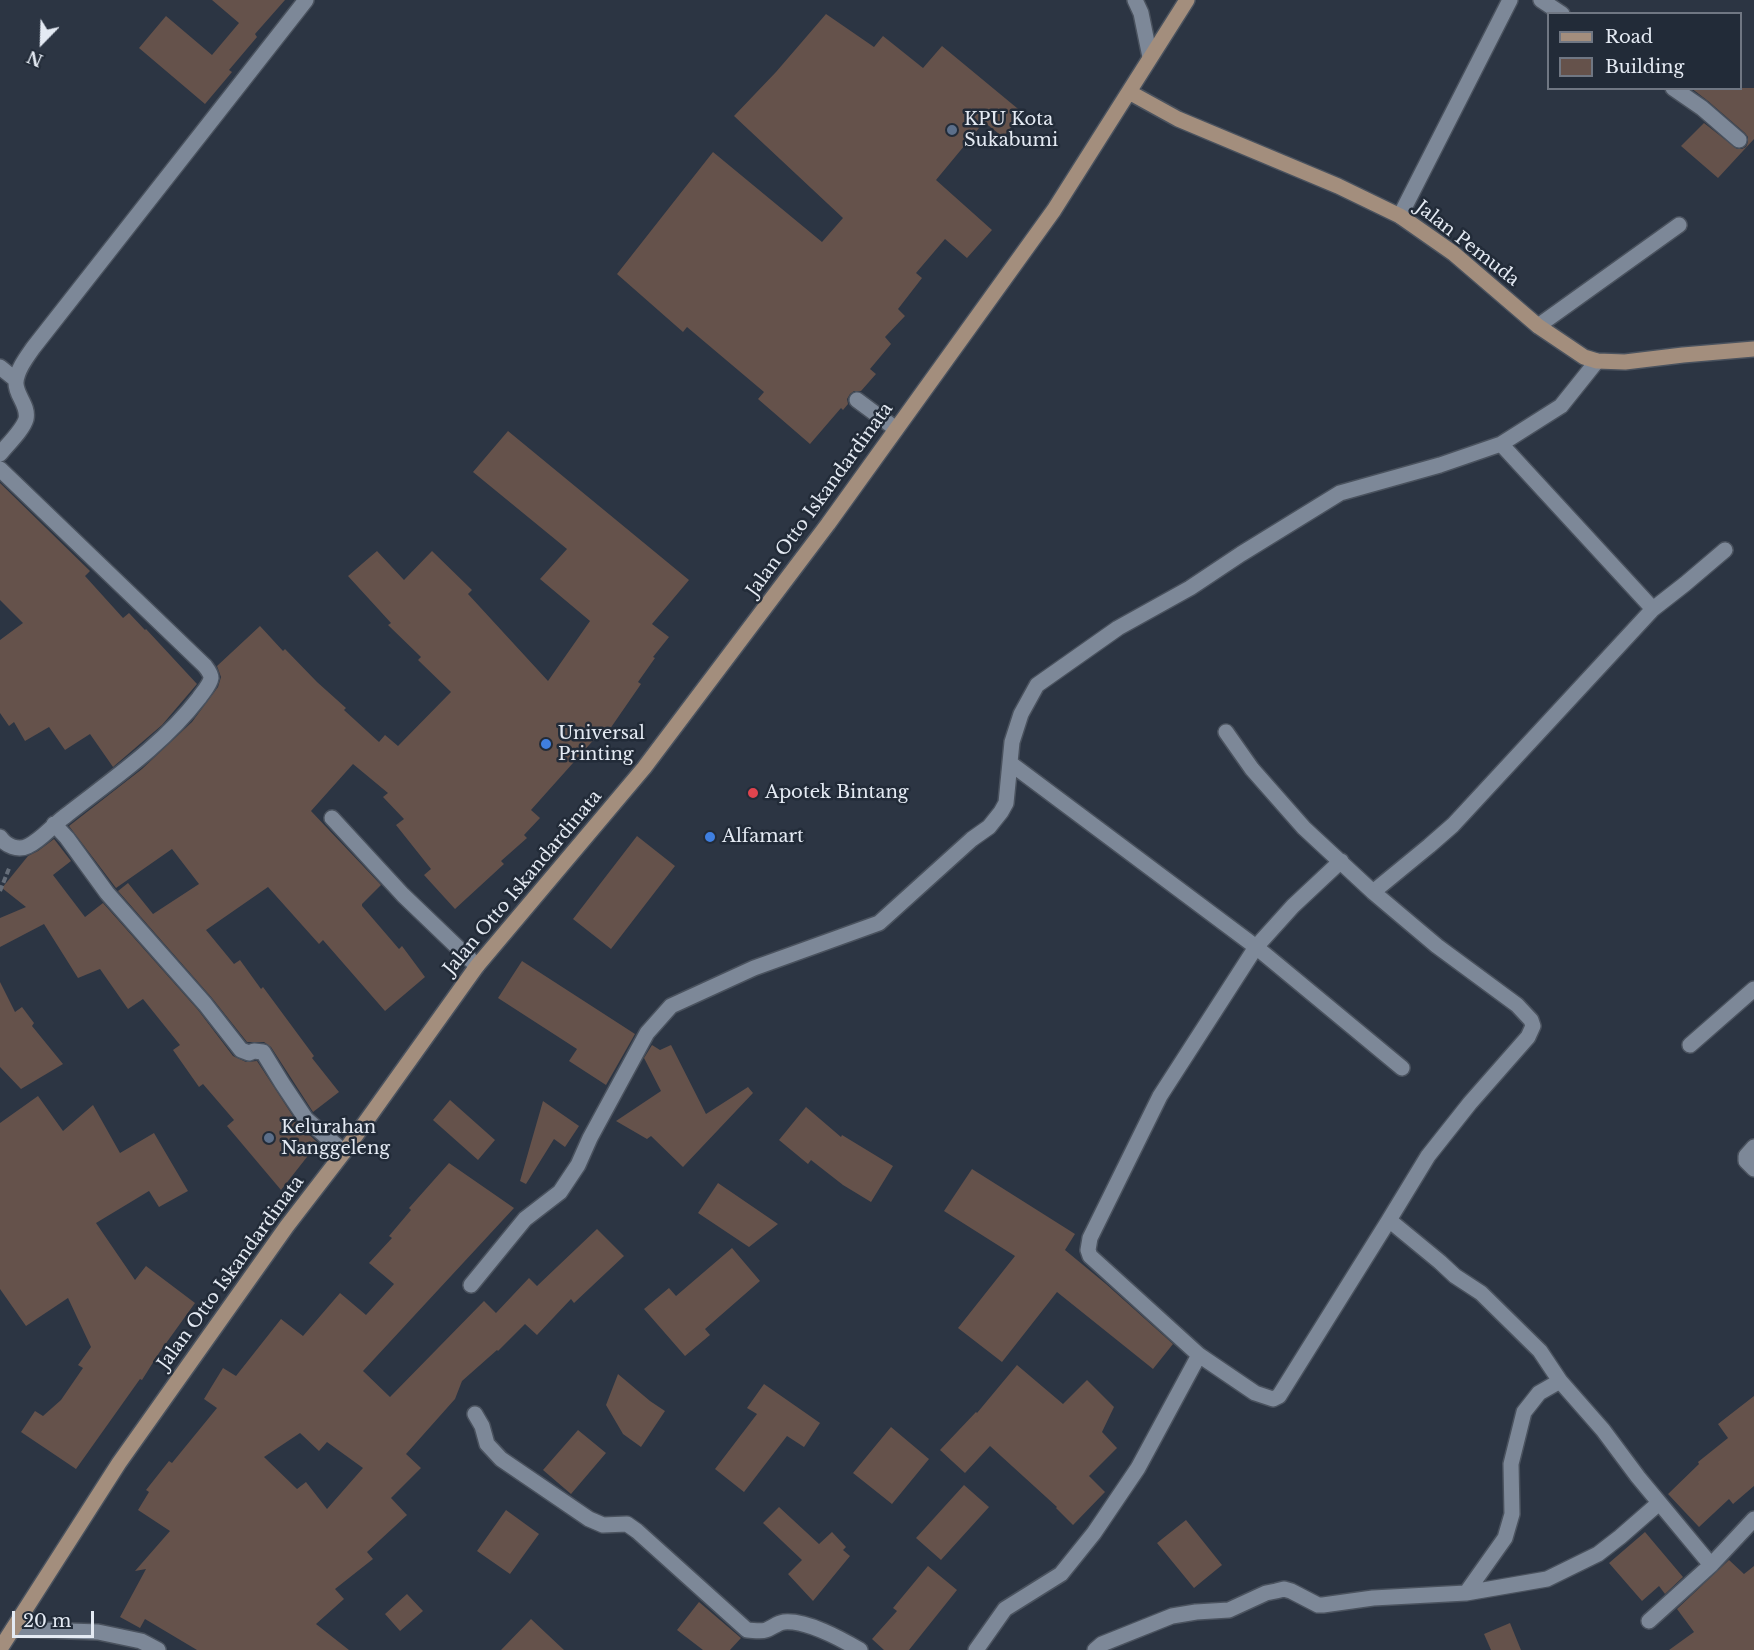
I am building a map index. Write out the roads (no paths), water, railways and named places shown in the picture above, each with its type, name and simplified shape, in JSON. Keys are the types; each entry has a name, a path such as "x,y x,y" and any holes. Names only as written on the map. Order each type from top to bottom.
{"main road":[{"name":"Jalan Otto Iskandardinata","path":"0,1649 119,1462 287,1226 344,1152 477,966 644,768 828,524 1054,210 1187,0"},
{"name":"Jalan Pemuda","path":"1129,92 1178,119 1338,186 1400,216 1453,253 1538,326 1584,357 1597,361 1625,362 1754,350"}],"street":[{"path":"0,454 26,418 26,410 16,387 16,380 33,348 306,0"},
{"path":"1135,0 1141,13 1150,57"},
{"path":"1400,216 1510,0"},
{"path":"1541,0 1559,12"},
{"path":"1676,90 1702,108 1739,140"},
{"path":"1538,326 1679,225"},
{"path":"471,1285 525,1219 560,1192 578,1164 647,1033 671,1006 754,968 879,923 972,838 989,827 1006,803 1012,742 1021,714 1037,685 1118,628 1190,588 1340,493 1440,465 1501,444 1561,406 1597,361"},
{"path":"0,367 16,380"},
{"path":"857,400 896,429"},
{"path":"1501,444 1653,609"},
{"path":"0,469 205,666 211,678 208,686 164,737 54,824 36,841 27,847 17,848 3,842 0,837"},
{"path":"1372,892 1453,825 1653,609 1725,550"},
{"path":"1226,732 1252,769 1304,828 1341,861 1372,892 1437,946 1517,1005 1532,1020 1533,1026 1520,1048 1470,1103 1428,1156 1276,1398 1273,1399 1255,1393 1199,1355 1090,1256 1088,1244 1160,1096 1256,947 1293,906 1341,861"},
{"path":"1010,762 1256,947 1402,1068"},
{"path":"332,818 403,895 477,966"},
{"path":"54,824 107,893 205,1004 241,1050 249,1053 264,1052 306,1119 344,1152"},
{"path":"1690,1045 1754,989"},
{"path":"1754,1147 1746,1156 1754,1169"},
{"path":"1389,1220 1455,1276 1481,1293 1540,1351 1560,1381 1603,1430 1659,1503 1711,1565"},
{"path":"976,1650 1005,1609 1061,1574 1094,1533 1138,1468 1199,1355"},
{"path":"1466,1593 1505,1538 1512,1514 1511,1464 1524,1412 1539,1393 1560,1381"},
{"path":"475,1414 482,1426 487,1443 501,1459 589,1519 603,1525 627,1524 747,1630 766,1630 785,1622 812,1627 838,1637 860,1650"},
{"path":"1095,1650 1102,1644 1173,1616 1229,1610 1266,1593 1284,1589 1318,1605 1323,1605 1373,1598 1466,1593 1547,1579 1598,1554 1659,1503"},
{"path":"1649,1621 1711,1565 1754,1519"},
{"path":"13,1629 98,1632 141,1641 158,1650"}],"place":[{"name":"KPU Kota Sukabumi","path":"952,130"},
{"name":"Universal Printing","path":"546,744"},
{"name":"Apotek Bintang","path":"753,793"},
{"name":"Alfamart","path":"710,837"},
{"name":"Kelurahan Nanggeleng","path":"269,1138"}]}
